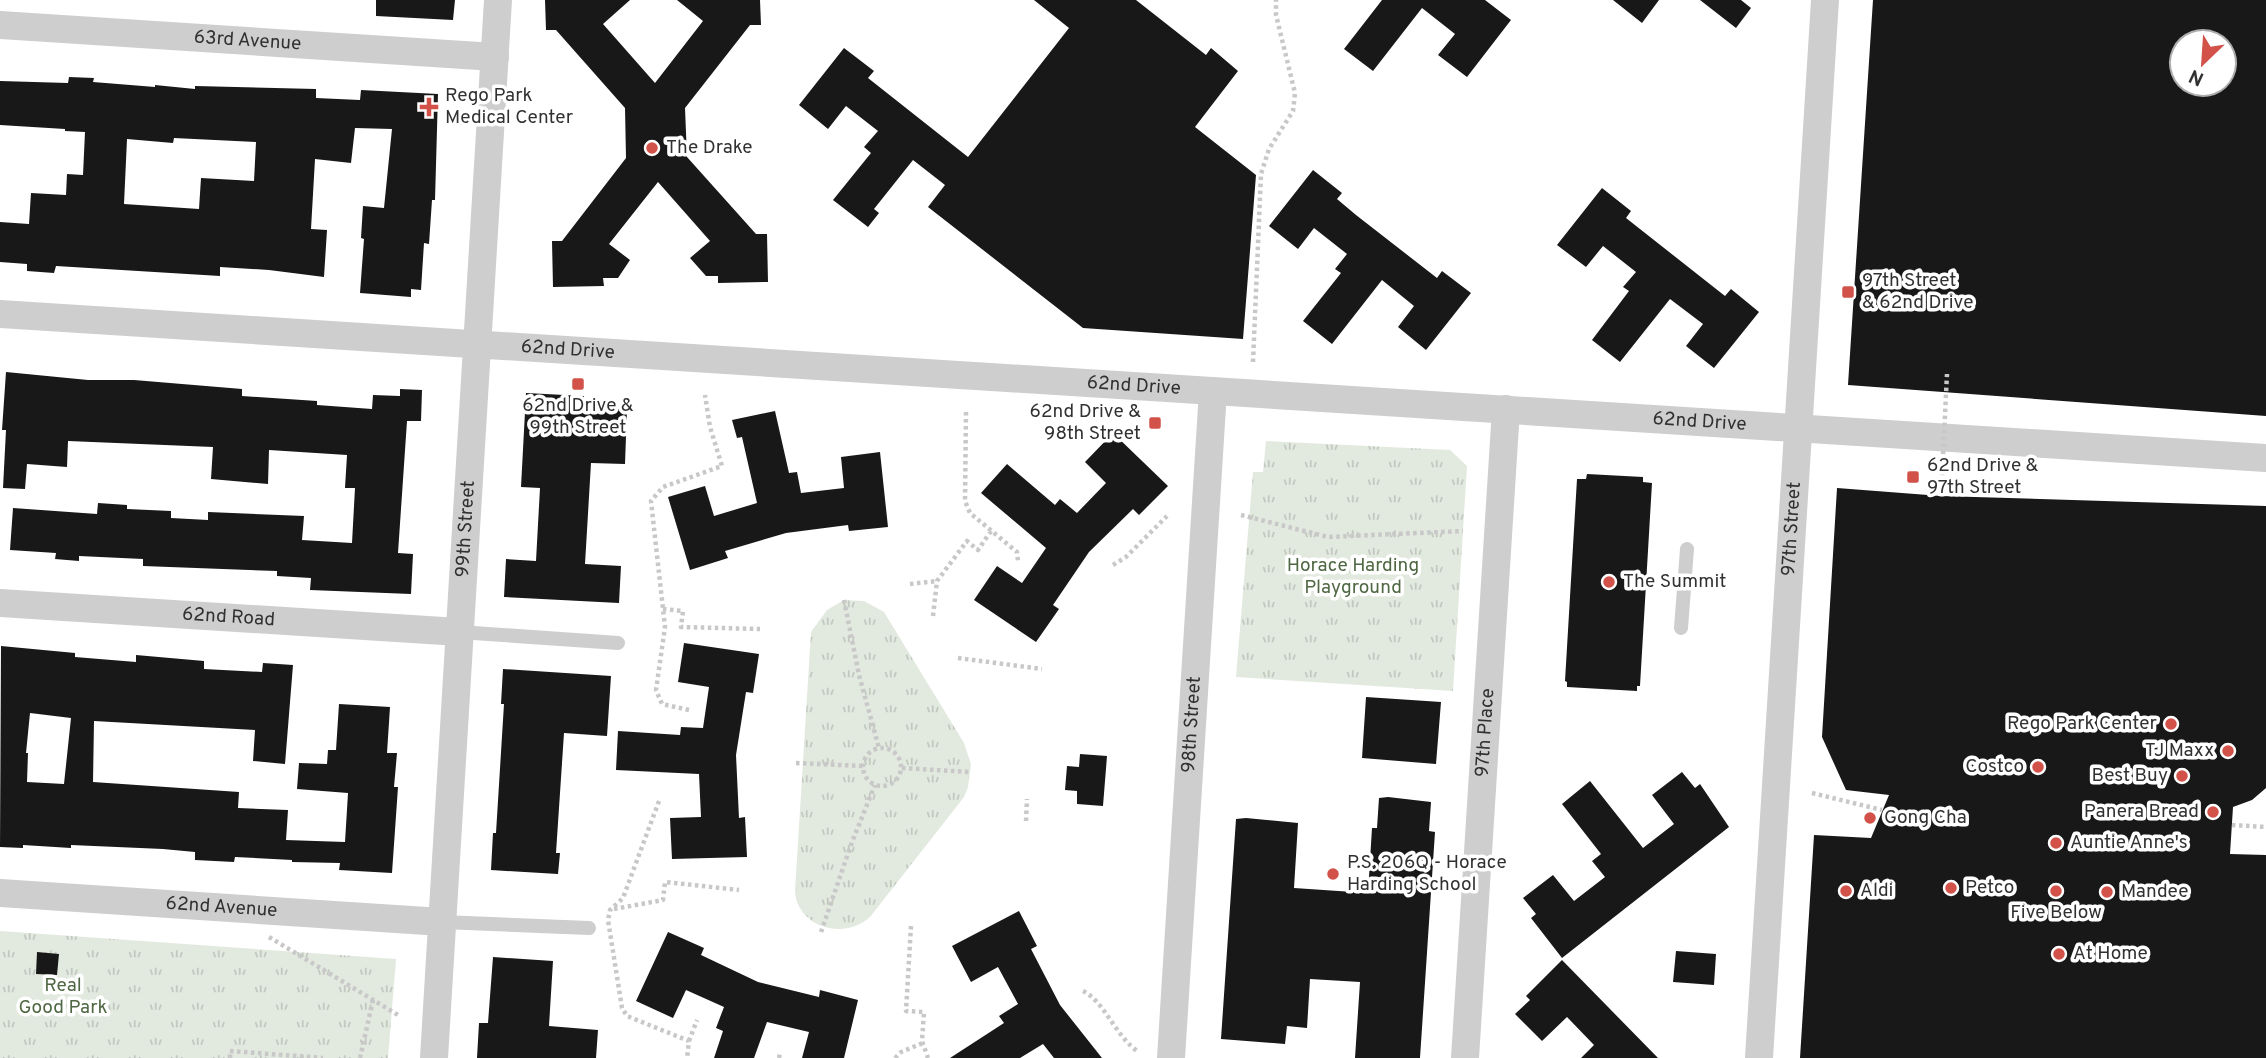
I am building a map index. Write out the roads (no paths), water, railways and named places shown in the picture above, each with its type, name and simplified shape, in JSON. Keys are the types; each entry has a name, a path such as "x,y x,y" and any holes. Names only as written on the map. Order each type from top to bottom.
{"street":[{"name":"99th Street","path":"434,1058 498,0"},
{"name":"97th Street","path":"1759,1058 1825,0"},
{"name":"63rd Avenue","path":"0,25 495,57"},
{"name":"62nd Drive","path":"0,314 2266,458"},
{"name":"98th Street","path":"1171,1058 1213,391"},
{"name":"97th Place","path":"1465,1058 1506,410"},
{"name":"62nd Road","path":"0,603 459,632"},
{"name":"62nd Avenue","path":"0,893 442,922"}],"lane":[{"path":"1681,628 1687,549"},
{"path":"459,632 618,643"},
{"path":"442,922 589,928"}],"place":[{"name":"Rego Park Medical Center","path":"429,107"},
{"name":"The Drake","path":"652,148"},
{"name":"97th Street & 62nd Drive","path":"1848,292"},
{"name":"62nd Drive & 99th Street","path":"578,384"},
{"name":"62nd Drive & 98th Street","path":"1155,423"},
{"name":"62nd Drive & 97th Street","path":"1913,477"},
{"name":"The Summit","path":"1609,582"},
{"name":"Rego Park Center","path":"2171,724"},
{"name":"TJ Maxx","path":"2228,751"},
{"name":"Costco","path":"2038,767"},
{"name":"Best Buy","path":"2182,776"},
{"name":"Panera Bread","path":"2213,812"},
{"name":"Gong Cha","path":"1870,818"},
{"name":"Auntie Anne's","path":"2056,843"},
{"name":"P.S. 206Q - Horace Harding School","path":"1333,874"},
{"name":"Petco","path":"1951,888"},
{"name":"Aldi","path":"1846,891"},
{"name":"Five Below","path":"2056,891"},
{"name":"Mandee","path":"2107,892"},
{"name":"At Home","path":"2059,954"}],"park label":[{"name":"Horace Harding Playground","path":"1353,577"},
{"name":"Real Good Park","path":"63,997"}]}
